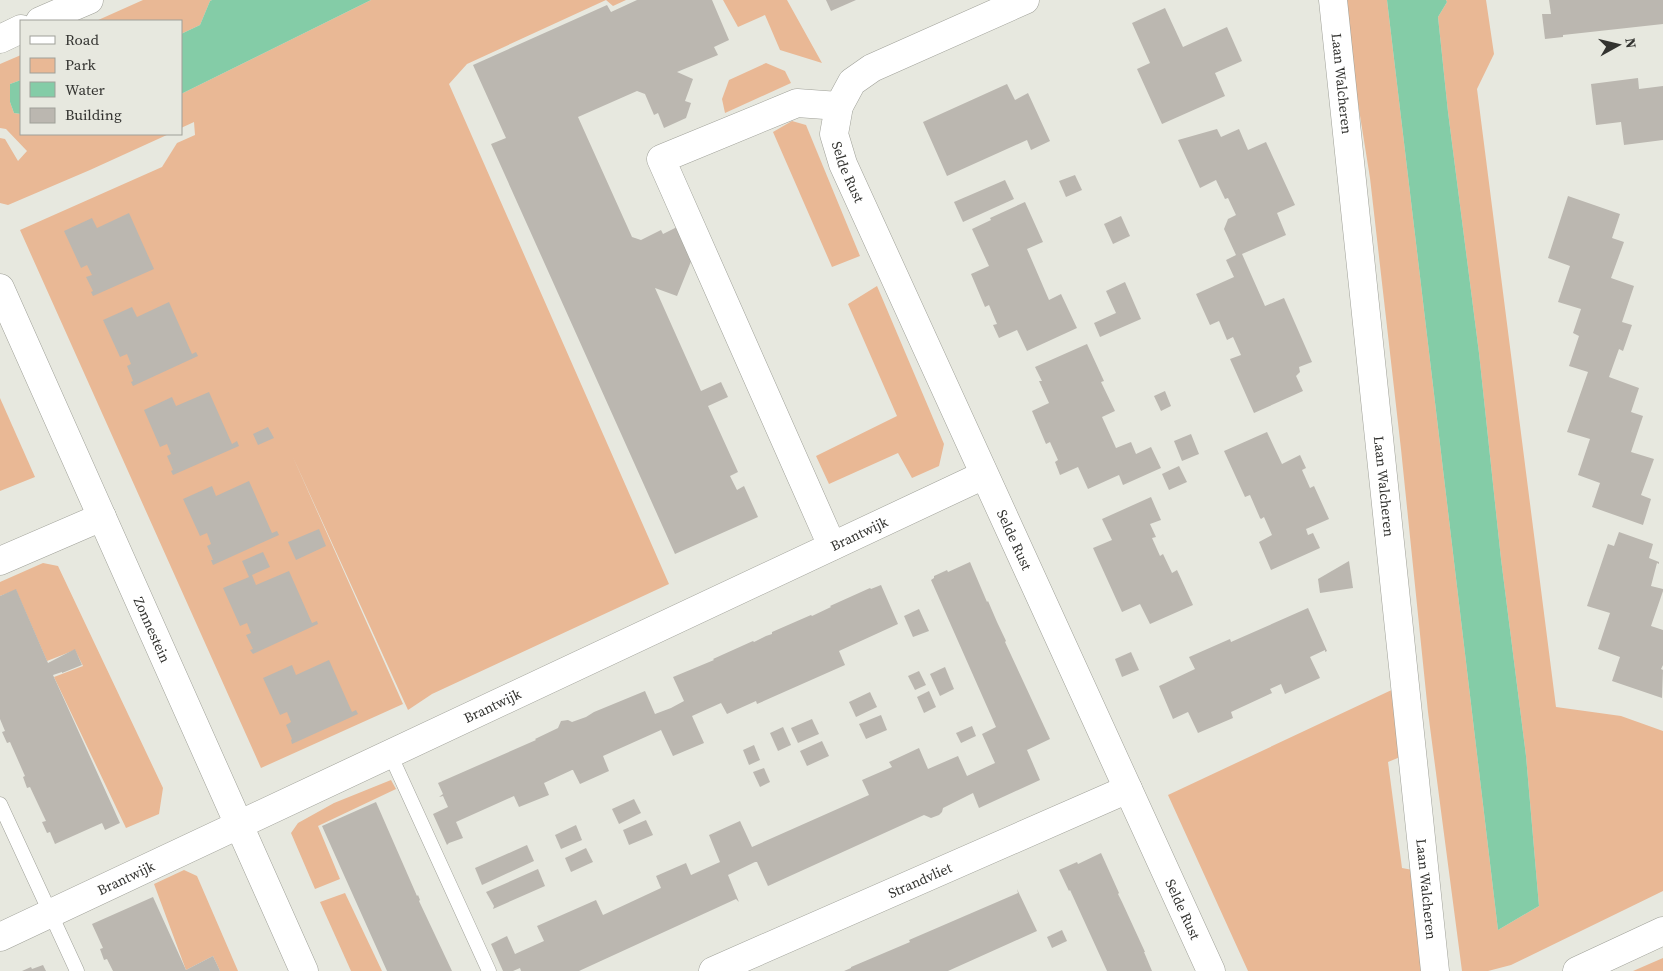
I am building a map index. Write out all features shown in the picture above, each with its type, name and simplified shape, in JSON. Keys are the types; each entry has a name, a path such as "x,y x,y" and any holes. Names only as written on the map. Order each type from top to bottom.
{"street":[{"path":"42,20 89,0"},
{"name":"Selde Rust","path":"1025,0 872,68 852,82 839,106 834,134 843,164 1211,971"},
{"name":"Laan Walcheren","path":"1333,0 1435,971"},
{"path":"0,38 20,29"},
{"path":"832,546 661,159 797,103 839,106"},
{"name":"Zonnestein","path":"0,288 304,971"},
{"name":"Brantwijk","path":"0,937 984,475"},
{"path":"0,560 102,517"},
{"name":"Strandvliet","path":"713,971 1128,789"},
{"path":"1577,971 1663,931"}],"lane":[{"path":"390,754 489,971"},
{"path":"0,804 77,971"}],"green space":[{"path":"143,0 212,0 200,25 182,34 182,20 98,20"},
{"path":"371,0 606,0 467,64 449,84 669,584 432,694 408,710 292,455 403,704 261,768 20,230 162,167 177,143 195,135 194,122 182,128 182,94"},
{"path":"606,0 626,0 613,6"},
{"path":"723,0 787,0 822,63 780,50 765,15 738,27"},
{"path":"1344,0 1387,0 1498,930 1539,906 1526,756 1501,559 1479,353 1448,112 1438,17 1447,2 1446,0 1486,0 1494,54 1477,89 1556,707 1621,716 1663,731 1663,891 1511,965 1488,971 1462,971 1428,712 1401,449 1370,178 1349,47"},
{"path":"20,55 20,80 10,84 10,102 14,113 20,114 20,135 167,135 8,205 0,203 0,138 5,139 18,161 27,151 6,129 0,128 0,64"},
{"path":"766,63 785,71 791,83 725,113 722,99 729,80"},
{"path":"792,121 806,125 860,256 832,267 773,132"},
{"path":"877,286 944,444 939,466 912,478 898,453 829,484 816,456 897,416 848,304"},
{"path":"0,398 35,477 0,491"},
{"path":"43,563 58,566 163,788 159,814 126,828 54,677 83,666 75,650 47,661 16,590 0,596 0,582"},
{"path":"1398,687 1405,755 1388,762 1402,868 1418,871 1425,971 1248,971 1168,795"},
{"path":"391,780 396,789 318,826 340,879 315,889 291,833 298,823 334,803"},
{"path":"184,870 197,876 238,971 220,971 213,956 186,970 154,884"},
{"path":"345,893 382,971 351,971 320,902"},
{"path":"1663,958 1663,971 1633,971"}],"water":[{"path":"371,0 182,94 182,34 200,25 210,1"},
{"path":"1387,0 1446,0 1447,2 1438,17 1448,112 1479,353 1501,559 1526,756 1539,906 1498,930"},
{"path":"20,80 20,114 14,113 10,102 10,84"}],"building":[{"path":"637,0 712,0 729,40 714,47 718,55 677,72 693,79 685,101 691,103 686,118 664,128 658,113 654,115 645,94 637,91 578,117 632,237 641,240 661,230 663,234 677,227 692,259 677,296 655,288 701,391 721,382 728,397 708,406 738,472 730,476 737,490 744,486 758,517 675,554 491,144 506,138 473,65 607,5 611,12"},
{"path":"826,0 856,0 831,11"},
{"path":"1549,0 1663,0 1663,24 1563,35 1563,37 1545,39 1542,14 1551,14"},
{"path":"1165,8 1183,47 1227,27 1242,61 1215,73 1225,96 1162,124 1137,69 1150,63 1132,23"},
{"path":"1638,78 1639,89 1663,86 1663,140 1624,145 1621,122 1596,125 1591,84"},
{"path":"1007,84 1015,100 1028,93 1050,141 1031,150 1027,140 947,176 923,122"},
{"path":"1217,129 1221,137 1239,129 1248,150 1266,142 1295,205 1277,213 1286,235 1242,254 1265,306 1284,298 1312,362 1299,367 1300,372 1296,376 1303,391 1254,413 1230,359 1241,355 1233,337 1227,340 1219,321 1210,325 1196,294 1234,277 1226,260 1236,255 1224,229 1228,219 1236,215 1228,198 1225,199 1216,180 1200,188 1178,140"},
{"path":"1075,175 1082,190 1066,197 1059,181"},
{"path":"1005,180 1014,199 963,222 954,202"},
{"path":"1568,196 1620,214 1612,238 1624,242 1611,278 1634,286 1622,322 1632,325 1623,351 1619,349 1609,377 1639,388 1631,412 1643,416 1631,452 1654,459 1641,495 1651,499 1643,525 1592,507 1600,483 1578,475 1590,439 1567,432 1588,372 1569,366 1579,336 1573,333 1581,309 1558,302 1570,266 1548,258"},
{"path":"1025,202 1043,242 1027,249 1049,300 1061,294 1077,328 1027,351 1017,330 999,338 993,325 997,324 989,305 985,307 971,274 989,266 972,229 991,220 990,218"},
{"path":"129,213 154,269 93,296 91,292 93,291 86,277 92,275 87,265 81,268 64,231 92,218 97,228"},
{"path":"1121,216 1130,236 1113,244 1104,224"},
{"path":"1125,282 1141,319 1100,337 1094,323 1116,313 1106,291"},
{"path":"169,302 192,354 196,352 198,356 133,386 127,366 131,364 127,354 120,357 103,320 132,307 137,317"},
{"path":"1087,344 1104,381 1101,382 1115,411 1102,417 1116,448 1131,442 1136,454 1151,447 1161,468 1123,485 1119,475 1088,489 1078,467 1060,475 1055,462 1058,460 1050,442 1046,444 1032,411 1049,403 1035,367"},
{"path":"1165,391 1171,406 1161,411 1154,396"},
{"path":"209,392 232,444 237,441 239,446 173,475 171,471 173,470 167,456 171,454 167,444 160,447 144,410 172,397 176,406"},
{"path":"268,427 274,438 258,445 253,434"},
{"path":"1267,432 1282,464 1300,455 1306,468 1302,470 1310,488 1314,486 1329,519 1306,529 1308,535 1313,533 1320,548 1271,570 1259,542 1272,535 1264,517 1260,518 1250,495 1245,497 1224,451"},
{"path":"1191,434 1199,454 1182,461 1174,441"},
{"path":"1179,466 1187,482 1169,490 1162,474"},
{"path":"249,481 272,533 277,531 279,535 213,565 211,560 213,560 207,546 211,544 207,533 200,536 183,499 212,486 216,496"},
{"path":"1151,497 1161,520 1150,524 1156,537 1152,538 1160,556 1163,554 1172,573 1177,570 1193,605 1150,624 1140,604 1122,612 1093,548 1112,540 1102,519"},
{"path":"319,529 326,546 296,560 288,542"},
{"path":"1619,532 1653,544 1649,558 1659,562 1659,564 1657,563 1651,586 1663,589 1663,591 1651,626 1663,630 1662,698 1612,681 1620,657 1598,649 1610,613 1587,606 1608,544 1614,546"},
{"path":"263,552 270,567 252,575 256,585 289,571 312,623 317,621 318,624 253,654 250,650 253,649 246,635 251,633 247,623 240,626 223,588 249,577 242,561"},
{"path":"1349,561 1353,588 1320,593 1318,579"},
{"path":"970,562 1050,739 1027,750 1040,780 979,808 973,793 943,808 939,815 931,818 924,815 768,886 757,862 755,862 728,875 739,902 736,899 579,971 521,971 520,968 513,971 503,971 491,944 507,936 515,954 544,941 537,926 596,900 603,915 661,888 656,876 686,863 691,875 720,862 709,835 740,821 752,847 869,795 862,780 892,767 889,762 919,748 928,769 958,756 967,776 995,763 982,734 996,727 931,580 934,576 947,570 948,572"},
{"path":"881,585 898,624 839,651 845,665 757,704 756,701 727,714 721,703 692,716 704,743 673,756 661,730 603,756 609,771 580,784 572,770 544,783 549,795 519,807 514,796 456,822 463,838 447,845 433,814 448,807 443,796 439,797 443,794 438,783 536,740 558,728 561,721 568,720 572,722 586,717 645,691 655,714 671,708 684,701 673,677 812,616 870,588"},
{"path":"16,589 48,663 75,649 82,665 53,675 120,823 105,830 102,823 55,844 50,832 47,833 42,822 46,821 30,787 27,788 23,777 25,776 10,742 7,743 2,732 5,731 0,719 0,596"},
{"path":"1308,608 1327,651 1325,652 1325,650 1310,657 1320,678 1285,694 1281,684 1270,689 1272,693 1231,712 1233,718 1198,733 1188,712 1173,719 1159,686 1195,669 1189,657 1230,639 1231,642"},
{"path":"919,609 929,631 913,637 904,616"},
{"path":"1131,652 1139,670 1122,677 1115,659"},
{"path":"329,660 352,712 356,710 358,714 292,744 292,739 286,725 291,722 287,712 280,715 263,678 292,665 296,675"},
{"path":"945,667 954,689 940,696 930,674"},
{"path":"919,671 926,685 915,690 908,676"},
{"path":"929,691 936,707 924,713 917,697"},
{"path":"870,692 877,707 856,717 849,702"},
{"path":"881,715 887,730 866,739 859,724"},
{"path":"812,719 819,734 798,743 791,728"},
{"path":"972,726 976,736 961,743 956,733"},
{"path":"783,727 791,745 778,751 770,733"},
{"path":"822,741 829,756 807,766 800,751"},
{"path":"754,745 760,760 749,765 743,750"},
{"path":"764,768 770,782 760,787 753,772"},
{"path":"634,799 641,813 619,824 612,809"},
{"path":"376,802 452,971 387,971 322,826"},
{"path":"646,820 653,835 629,845 623,830"},
{"path":"576,825 582,840 561,849 555,835"},
{"path":"527,845 534,861 482,885 475,868"},
{"path":"586,848 593,862 571,872 565,858"},
{"path":"1101,853 1152,971 1107,971 1059,870 1077,862 1078,864"},
{"path":"538,869 545,886 493,909 494,906 486,892"},
{"path":"1017,889 1037,931 948,971 844,971 910,942 909,940 1018,893"},
{"path":"153,897 186,970 213,956 220,971 113,971 107,959 104,960 100,949 103,948 92,924"},
{"path":"1062,930 1067,941 1052,948 1047,937"},
{"path":"43,965 46,971 22,971 31,967 32,969"}]}
